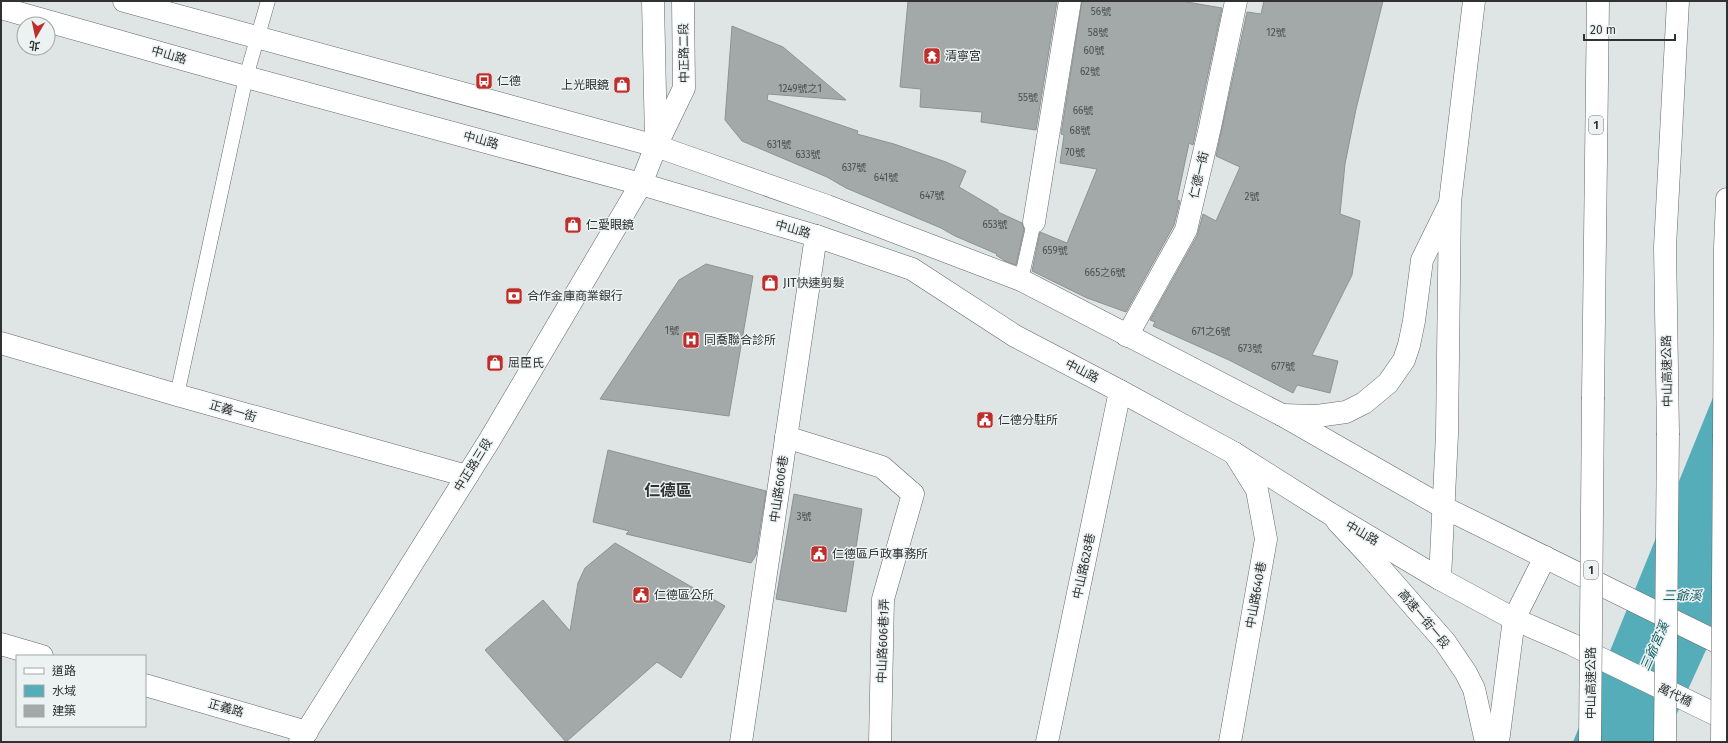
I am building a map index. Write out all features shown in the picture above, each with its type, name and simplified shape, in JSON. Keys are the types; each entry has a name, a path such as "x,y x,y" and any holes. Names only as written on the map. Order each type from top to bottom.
{"main road":[{"path":"124,1 656,146 827,206 1021,280 1282,415 1443,507 1727,647"},
{"name":"中正路二段","path":"653,1 656,146"},
{"name":"中正路二段","path":"641,184 656,146 684,88 683,1"},
{"path":"1034,222 1070,1"},
{"name":"仁德一街","path":"1127,336 1186,230 1210,127 1236,1"},
{"path":"1459,1 1464,83"},
{"path":"1440,579 1447,434 1450,202 1474,1"},
{"name":"中山高速公路","path":"1590,742 1594,250 1598,1"},
{"name":"中山高速公路","path":"1665,742 1668,433 1664,247 1678,1"},
{"name":"中山路","path":"1,8 246,77 641,184 816,236 912,269 1015,336 1234,453 1329,513 1440,579 1514,619"},
{"name":"中正路三段","path":"303,737 467,476 641,184"},
{"path":"1722,742 1725,248 1727,199"},
{"path":"1282,415 1317,416 1346,412 1364,403 1388,383 1404,360 1409,345 1414,321 1422,260 1450,202"},
{"name":"中山路606巷","path":"741,742 816,236"},
{"name":"正義一街","path":"1,343 177,395 467,476"},
{"name":"中山路628巷","path":"1048,742 1120,391"},
{"name":"中山路606巷1弄","path":"786,437 882,467 913,494 883,599 880,742"},
{"name":"中山路640巷","path":"1230,742 1266,539 1257,490 1234,453"},
{"name":"高速一街一段","path":"1329,513 1369,555 1445,642 1466,673 1474,689 1486,742"},
{"path":"1498,742 1514,619 1545,557"},
{"name":"萬代橋","path":"1514,619 1571,644 1727,720"},
{"path":"1,644 39,655"},
{"name":"正義路","path":"146,685 303,737"}],"lane":[{"path":"177,395 246,77 268,1"},
{"path":"1021,280 1034,222"}],"water":[{"name":"三爺溪","path":"1727,363 1727,604 1664,742 1573,742"}],"building":[{"path":"908,1 1057,1 1036,130 981,122 982,112 920,107 921,89 900,87"},
{"path":"1082,1 1181,1 1222,8 1193,145 1189,143 1177,200 1180,201 1174,225 1126,312 1087,298 1032,271 1040,232 1067,243 1097,169 1060,163 1064,135 1061,134"},
{"path":"1264,1 1383,1 1356,109 1345,164 1340,214 1360,221 1352,275 1312,355 1338,361 1330,393 1297,385 1293,393 1229,360 1153,326 1155,322 1150,320 1197,236 1203,214 1216,221 1240,167 1216,156 1247,12 1261,14"},
{"path":"732,26 783,47 846,100 768,94 767,100 858,131 857,134 894,144 946,162 966,171 959,187 998,210 998,212 1022,223 1024,229 1016,265 1005,261 996,255 997,254 955,236 941,228 846,188 827,177 742,141 725,120"},
{"name":"同喬聯合診所","path":"706,264 753,276 729,416 600,399 679,280"},
{"path":"608,450 766,491 756,555 751,563 626,534 629,531 593,522"},
{"name":"仁德區戶政事務所","path":"794,494 862,509 846,612 776,599"},
{"name":"仁德區公所","path":"615,543 725,606 681,678 657,662 566,742 485,650 543,600 570,631 578,583 585,568"}],"place":[{"name":"清寧宮","path":"932,56"},
{"name":"仁德","path":"484,81"},
{"name":"上光眼鏡","path":"622,85"},
{"name":"仁愛眼鏡","path":"573,225"},
{"name":"JIT快速剪髮","path":"770,283"},
{"name":"合作金庫商業銀行","path":"514,296"},
{"name":"同喬聯合診所","path":"691,340"},
{"name":"屈臣氏","path":"495,363"},
{"name":"仁德分駐所","path":"985,420"},
{"name":"仁德區戶政事務所","path":"819,554"},
{"name":"仁德區公所","path":"641,595"}],"district":[{"name":"仁德區","path":"668,490"}],"water label":[{"name":"三爺宮溪","path":"1654,646"}]}
